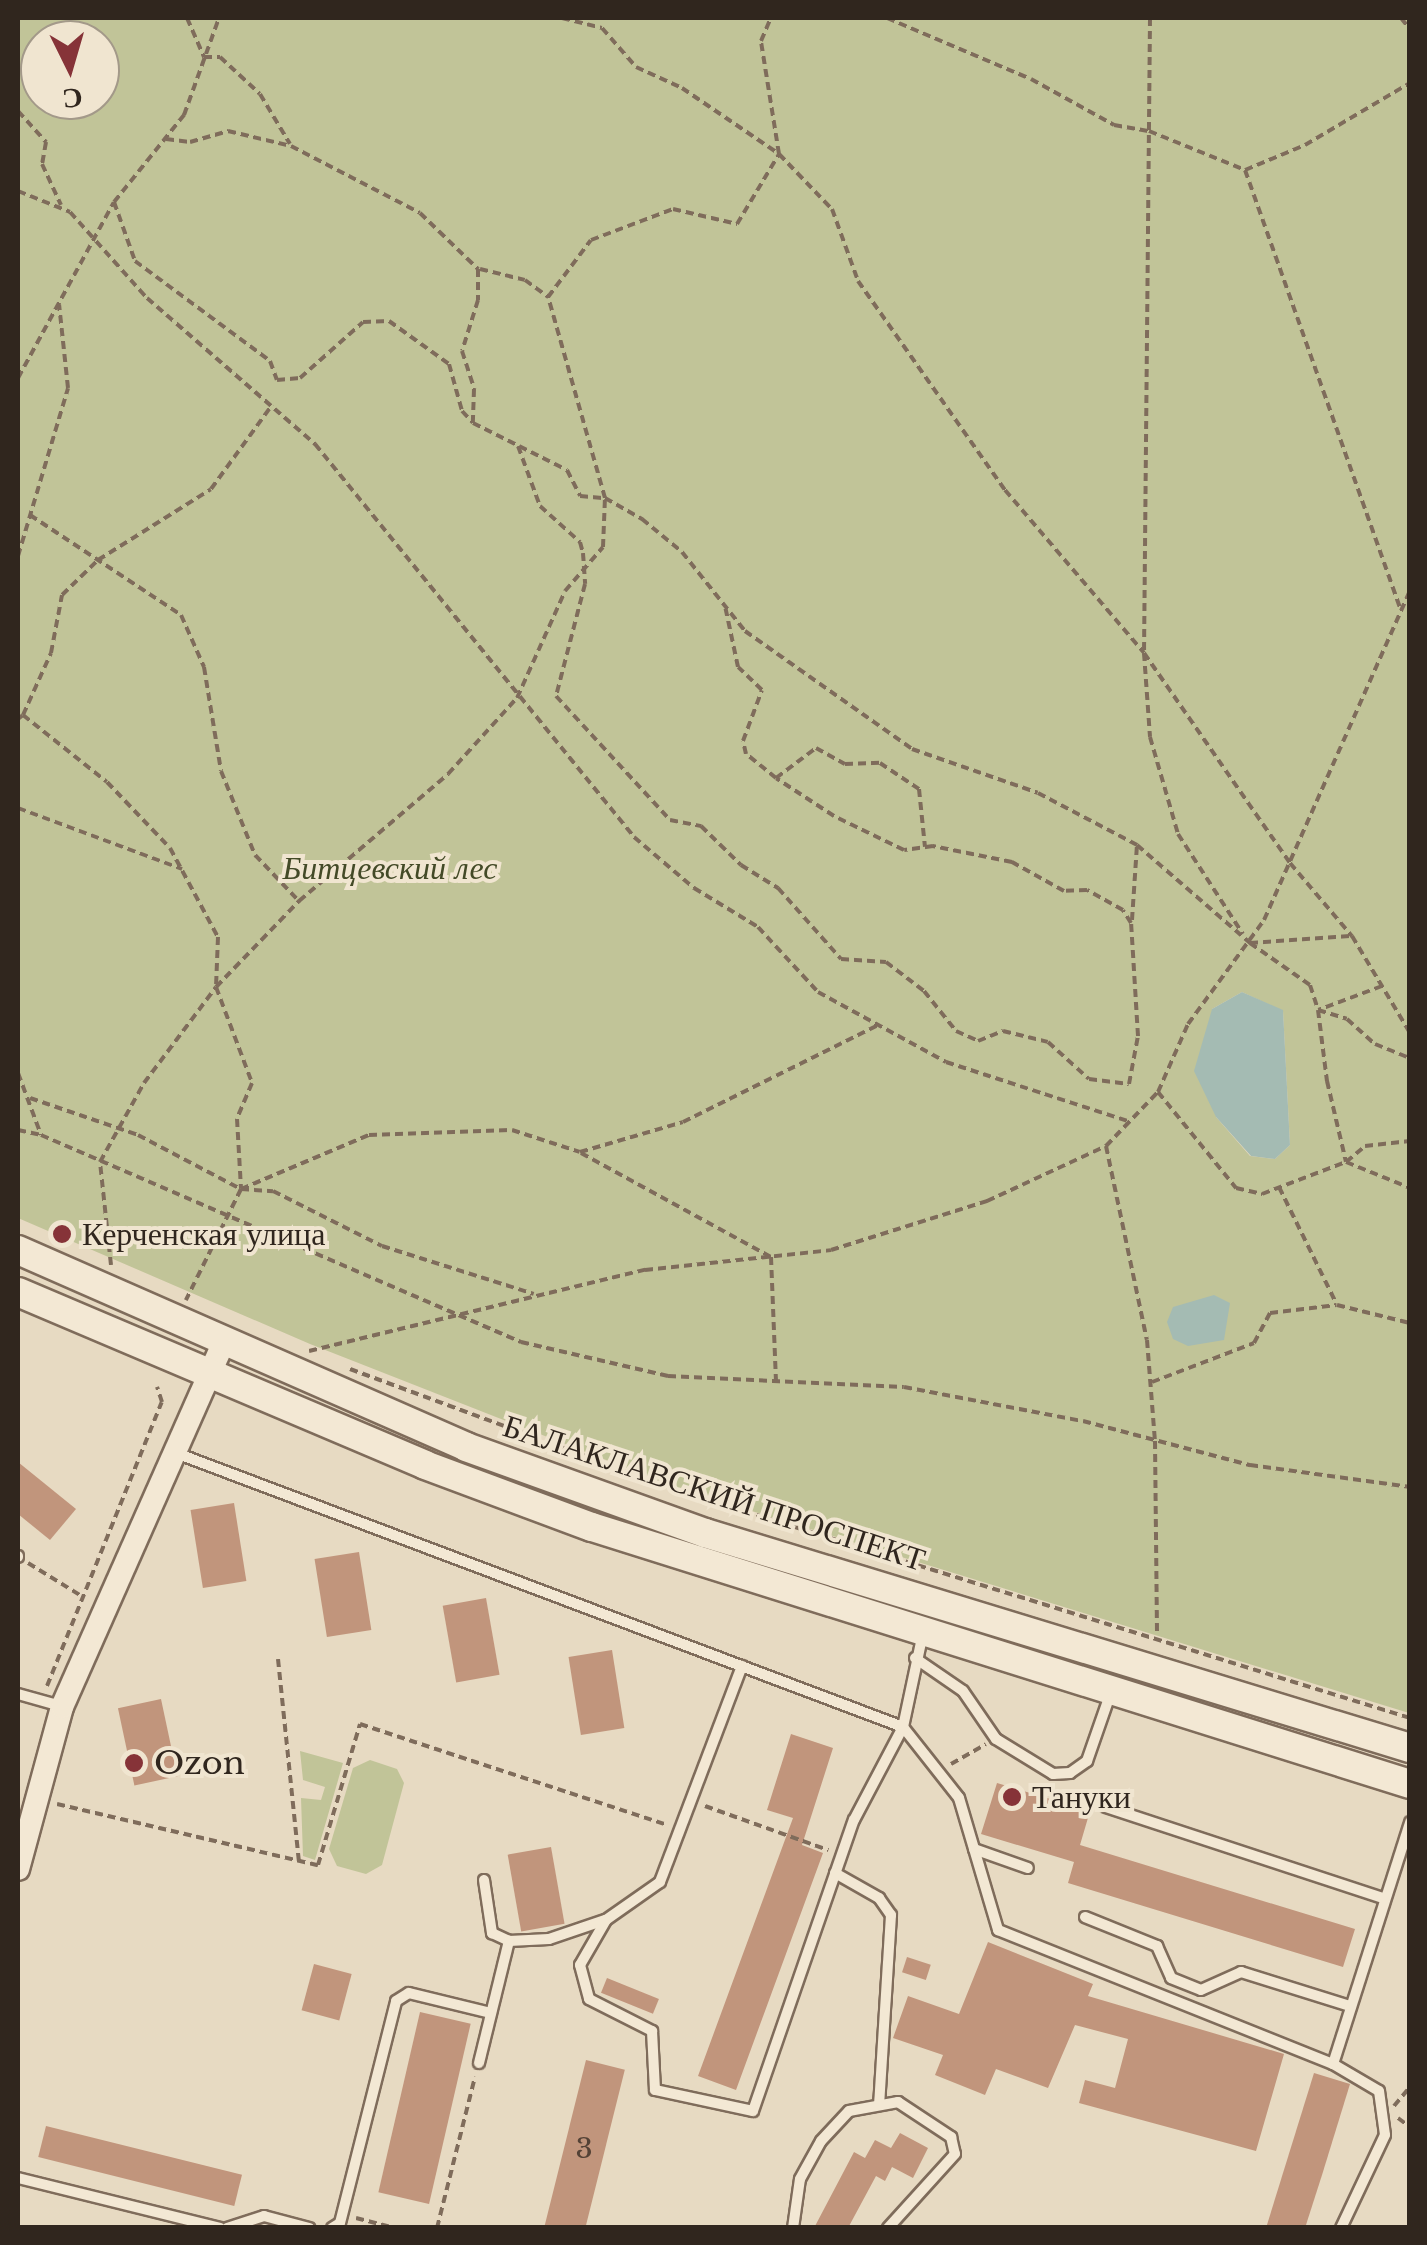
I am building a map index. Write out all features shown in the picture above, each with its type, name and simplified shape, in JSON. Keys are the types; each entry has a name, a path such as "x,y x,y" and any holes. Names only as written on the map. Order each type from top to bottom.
{"main road":[{"name":"БАЛАКЛАВСКИЙ ПРОСПЕКТ","path":"18,1250 466,1447 705,1533 1410,1748"},
{"name":"БАЛАКЛАВСКИЙ ПРОСПЕКТ","path":"18,1292 210,1376 592,1527 919,1645 1112,1691 1410,1784"}],"street":[{"path":"18,1868 52,1703 94,1604 176,1453 223,1343"}],"lane":[{"path":"176,1453 903,1727 959,1798 998,1930 1364,2077 1386,2109 1385,2135 1342,2228"},
{"path":"606,1920 580,1964 590,1999 652,2032 655,2090 752,2111 842,1854 903,1727 919,1645"},
{"path":"919,1645 962,1690 996,1739 1053,1774 1070,1773 1087,1761 1112,1691"},
{"path":"484,1880 492,1934 509,1941 549,1940 606,1920 660,1882 694,1802 742,1666"},
{"path":"18,1694 52,1703"},
{"path":"1106,1806 1383,1898"},
{"path":"1333,2064 1410,1822"},
{"path":"974,1850 1028,1868"},
{"path":"835,1872 879,1898 890,1915 878,2105"},
{"path":"1085,1917 1156,1946 1171,1978 1202,1990 1241,1972 1350,2006"},
{"path":"479,2063 509,1941"},
{"path":"332,2228 342,2214 396,2001 409,1993 491,2013"},
{"path":"792,2228 800,2179 821,2141 850,2112 878,2105 910,2106 955,2145 944,2170 888,2228"},
{"path":"18,2178 223,2228 264,2216 309,2228"}],"path":[{"path":"187,18 204,57"},
{"path":"18,378 98,238 114,202 184,115 219,18"},
{"path":"562,18 602,28 636,67 682,88 779,154 832,209 858,280 1005,490 1144,653 1290,864 1352,936 1410,1034"},
{"path":"548,297 591,240 674,209 738,224 779,154 761,41 771,18"},
{"path":"886,18 1031,80 1114,125 1150,131 1245,170 1305,145 1410,83"},
{"path":"1150,18 1144,653 1150,737 1178,834 1250,943"},
{"path":"1401,18 1410,30"},
{"path":"204,57 220,56 260,94 292,146"},
{"path":"18,111 46,142 42,164 60,205"},
{"path":"110,1264 100,1162 115,1126 216,988 299,901 448,774 517,698 564,591 603,547 605,498 548,297 525,280 478,268 420,213 292,146 228,131 190,142 166,139"},
{"path":"1245,170 1401,610"},
{"path":"18,191 60,205 98,238 147,298 314,444 634,837 694,888 758,927 818,992 946,1062 1131,1122"},
{"path":"114,202 136,261 270,361 277,380 300,378 363,322 388,321 449,364 462,411 473,422 567,470 580,496 605,498 682,552 745,631 912,750 1038,793 1137,845 1250,943 1310,984 1346,1162"},
{"path":"473,422 474,389 462,351 478,300 478,268"},
{"path":"18,556 68,388 59,301"},
{"path":"184,1304 241,1189 237,1119 252,1084 216,988 218,936 170,848 107,782 20,717 51,653 62,595 98,560 211,490 272,405"},
{"path":"518,446 540,506 580,542 583,553 584,584 556,696 670,820 700,826 778,888 841,958 886,962 924,991 956,1031 978,1040 1003,1030 1048,1042 1089,1080 1115,1086 1128,1084 1136,1070 1132,924 1137,845"},
{"path":"30,515 182,615 204,666 221,771 255,855 299,901"},
{"path":"323,1359 305,1352 469,1316 644,1270 830,1250 932,1220 1106,1146 1158,1092 1188,1024 1250,943 1290,864 1410,591"},
{"path":"725,606 738,667 762,690 743,741 746,754 776,778 834,816 904,850 924,847 1012,862 1064,891 1087,890 1124,910 1132,924"},
{"path":"776,778 816,748 845,764 880,763 919,789 924,847"},
{"path":"18,808 182,870"},
{"path":"1250,943 1352,936"},
{"path":"1318,1010 1382,986"},
{"path":"1318,1010 1347,1019 1375,1044 1410,1058"},
{"path":"580,1152 683,1122 878,1025"},
{"path":"18,1073 41,1135"},
{"path":"1158,1092 1236,1188 1262,1194 1346,1162 1365,1146 1410,1141"},
{"path":"30,1098 115,1126 241,1189 273,1191 382,1246 480,1282 538,1295"},
{"path":"18,1130 41,1135 469,1316 521,1342 592,1362 668,1376 904,1387 1250,1464 1409,1487"},
{"path":"241,1189 300,1159 368,1136 512,1130 580,1152 770,1257"},
{"path":"1106,1146 1150,1382 1156,1441 1157,1636"},
{"path":"1346,1162 1410,1188"},
{"path":"1279,1186 1337,1305"},
{"path":"770,1257 776,1381"},
{"path":"95,1258 125,1272"},
{"path":"169,1296 201,1311"},
{"path":"1150,1382 1254,1342 1270,1313 1337,1305 1410,1323"},
{"path":"341,1366 682,1492 1410,1718"},
{"path":"52,1703 94,1604 162,1402 157,1387"},
{"path":"18,1556 94,1604"},
{"path":"278,1660 299,1861"},
{"path":"33,1798 318,1865 360,1724 680,1828"},
{"path":"938,1772 996,1739"},
{"path":"694,1802 842,1854"},
{"path":"1410,2046 1410,2057"},
{"path":"438,2228 479,2063"},
{"path":"1386,2109 1399,2105 1410,2087"},
{"path":"1386,2109 1410,2127"},
{"path":"342,2214 395,2228"}],"green space":[{"name":"Битцевский лес","path":"18,18 1409,18 1409,1713 680,1489 310,1344 18,1218","holes":["1242,992 1283,1011 1290,1145 1275,1159 1250,1156 1216,1117 1212,1009"]},
{"path":"300,1751 343,1763 315,1860 303,1856 301,1798 321,1800 325,1787 303,1780"},
{"path":"370,1760 397,1769 404,1783 382,1865 366,1874 337,1866 329,1849 353,1768"}],"water":[{"path":"1242,992 1283,1010 1290,1145 1275,1159 1251,1156 1216,1117 1194,1071 1212,1009"},
{"path":"1214,1295 1230,1303 1224,1340 1188,1346 1173,1339 1167,1322 1173,1307"}],"building":[{"path":"18,1462 76,1509 50,1540 18,1514"},
{"path":"234,1503 246,1581 203,1588 191,1510"},
{"path":"359,1552 371,1630 327,1637 315,1559"},
{"path":"486,1598 500,1675 456,1682 443,1606"},
{"path":"612,1650 624,1728 581,1735 569,1657"},
{"path":"161,1699 177,1776 134,1785 118,1708"},
{"path":"791,1734 833,1748 802,1845 823,1853 736,2090 698,2076 793,1818 767,1810"},
{"path":"997,1783 1090,1811 1080,1845 1355,1929 1343,1967 1068,1883 1074,1862 981,1834"},
{"path":"551,1847 565,1924 521,1931 508,1855"},
{"path":"988,1942 1093,1984 1088,1996 1284,2054 1256,2151 1079,2103 1085,2080 1115,2088 1128,2039 1075,2025 1048,2088 996,2069 985,2095 935,2075 943,2055 893,2038 908,1996 959,2014"},
{"path":"907,1957 931,1965 926,1980 902,1972"},
{"path":"314,1964 352,1974 339,2020 302,2010"},
{"path":"607,1978 659,1999 653,2014 601,1993"},
{"path":"420,2012 471,2024 429,2204 378,2192"},
{"path":"586,2060 625,2070 585,2228 544,2228"},
{"path":"1314,2073 1350,2084 1322,2175 1305,2228 1266,2228"},
{"path":"46,2126 242,2175 234,2206 38,2157"},
{"path":"900,2133 928,2148 913,2178 892,2167 885,2181 876,2176 848,2228 814,2228 854,2152 865,2158 875,2140 891,2148"}],"place":[{"name":"Керченская улица","path":"62,1234"},
{"name":"Ozon","path":"134,1763"},
{"name":"Тануки","path":"1012,1797"}]}
